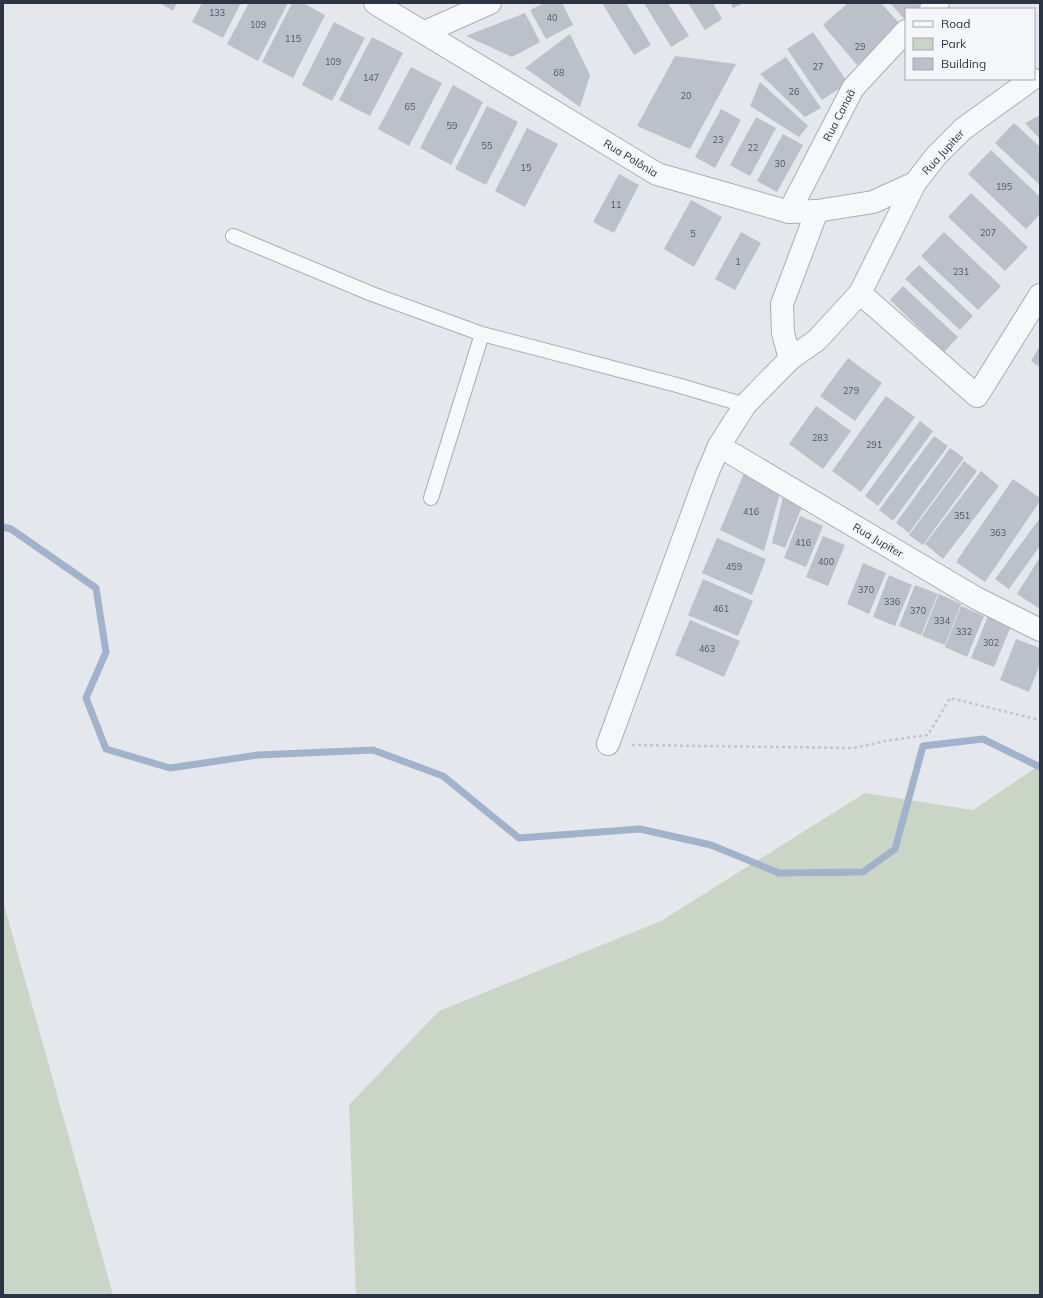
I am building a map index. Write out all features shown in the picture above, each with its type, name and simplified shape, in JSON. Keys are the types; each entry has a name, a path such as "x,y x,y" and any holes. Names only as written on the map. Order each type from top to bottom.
{"street":[{"name":"Rua Polônia","path":"375,3 657,174 789,212 817,211 873,202 915,183"},
{"path":"425,32 490,3"},
{"name":"Rua Canaã","path":"789,212 853,88 905,32"},
{"name":"Rua Jupiter","path":"608,744 707,474 719,446 745,405 790,359 817,340 860,293 915,183 936,156 963,128 1030,80"},
{"path":"790,359 783,333 782,304 817,211"},
{"path":"860,293 977,396 1040,295"},
{"name":"Rua Jupiter","path":"719,446 976,598 1040,630"}],"lane":[{"path":"233,236 372,294 482,334 677,385 745,405"},
{"path":"431,498 482,334"}],"path":[{"path":"608,744 853,748 891,740 928,735 950,698 1040,720"}],"green space":[{"path":"1040,765 1040,1295 356,1295 349,1105 439,1011 661,921 865,793 973,810"},
{"path":"3,901 113,1295 3,1295"}],"building":[{"path":"160,3 177,3 173,11"},
{"path":"202,3 241,3 223,38 192,22"},
{"path":"249,3 288,3 258,61 227,44"},
{"path":"292,3 303,3 325,15 293,78 262,62"},
{"path":"544,3 562,3 573,25 546,39 530,10"},
{"path":"602,3 626,3 651,45 634,55"},
{"path":"644,3 668,3 689,36 671,47"},
{"path":"688,3 713,3 722,19 705,30"},
{"path":"730,3 744,3 733,8"},
{"path":"848,3 881,3 902,26 857,65 823,25"},
{"path":"890,3 927,3 921,8 905,8 905,20"},
{"path":"525,13 540,42 512,57 466,36"},
{"path":"334,22 365,38 332,101 302,85"},
{"path":"813,32 848,83 822,100 787,49"},
{"path":"570,34 590,75 580,107 525,68"},
{"path":"372,37 403,53 370,116 339,100"},
{"path":"675,56 736,64 690,149 637,126"},
{"path":"786,57 821,108 805,117 760,74"},
{"path":"411,67 442,83 409,146 378,129"},
{"path":"760,82 808,126 799,137 750,106"},
{"path":"453,85 483,102 451,165 420,148"},
{"path":"487,106 518,122 486,185 455,169"},
{"path":"721,109 741,120 715,168 695,157"},
{"path":"1040,115 1040,139 1025,123"},
{"path":"756,117 776,128 750,176 730,165"},
{"path":"1014,123 1040,147 1040,185 995,143"},
{"path":"527,128 558,144 525,207 495,191"},
{"path":"783,134 803,145 777,192 757,181"},
{"path":"991,150 1040,197 1040,214 1026,229 968,174"},
{"path":"619,174 639,185 614,233 593,222"},
{"path":"971,193 1028,247 1005,271 948,217"},
{"path":"691,200 722,217 694,267 664,249"},
{"path":"741,232 761,243 735,290 715,279"},
{"path":"944,232 1001,286 978,310 921,256"},
{"path":"919,265 973,316 960,330 905,279"},
{"path":"903,286 958,337 944,352 890,300"},
{"path":"1040,346 1040,367 1031,361"},
{"path":"848,358 882,383 855,421 820,396"},
{"path":"886,396 915,417 861,492 832,471"},
{"path":"816,406 851,431 823,469 789,444"},
{"path":"920,421 933,431 878,506 865,496"},
{"path":"934,436 948,446 893,521 879,510"},
{"path":"950,448 964,458 909,533 896,523"},
{"path":"964,461 977,471 923,545 909,535"},
{"path":"745,471 780,493 764,551 720,530"},
{"path":"981,471 999,486 943,559 925,544"},
{"path":"1013,479 1040,498 1040,501 985,582 956,562"},
{"path":"783,497 802,507 785,548 772,543"},
{"path":"800,516 823,526 806,567 784,558"},
{"path":"1040,518 1040,546 1009,589 995,579"},
{"path":"823,536 845,545 828,586 806,577"},
{"path":"717,538 766,559 752,595 702,573"},
{"path":"1040,557 1040,609 1017,594"},
{"path":"863,563 886,573 869,614 847,604"},
{"path":"889,575 912,585 895,626 873,617"},
{"path":"703,579 753,601 738,636 688,615"},
{"path":"915,585 938,594 921,635 899,626"},
{"path":"939,594 961,604 945,645 922,636"},
{"path":"961,606 984,616 967,657 945,647"},
{"path":"988,616 1011,626 994,667 971,658"},
{"path":"690,620 740,641 724,677 675,655"},
{"path":"1016,639 1040,648 1040,664 1029,692 1000,680"}],"waterway":[{"path":"3,527 11,529 96,588 106,652 86,698 106,749 170,768 258,755 373,750 443,776 519,838 640,829 711,845 779,873 863,872 895,849 923,746 983,739 1040,767"}]}
